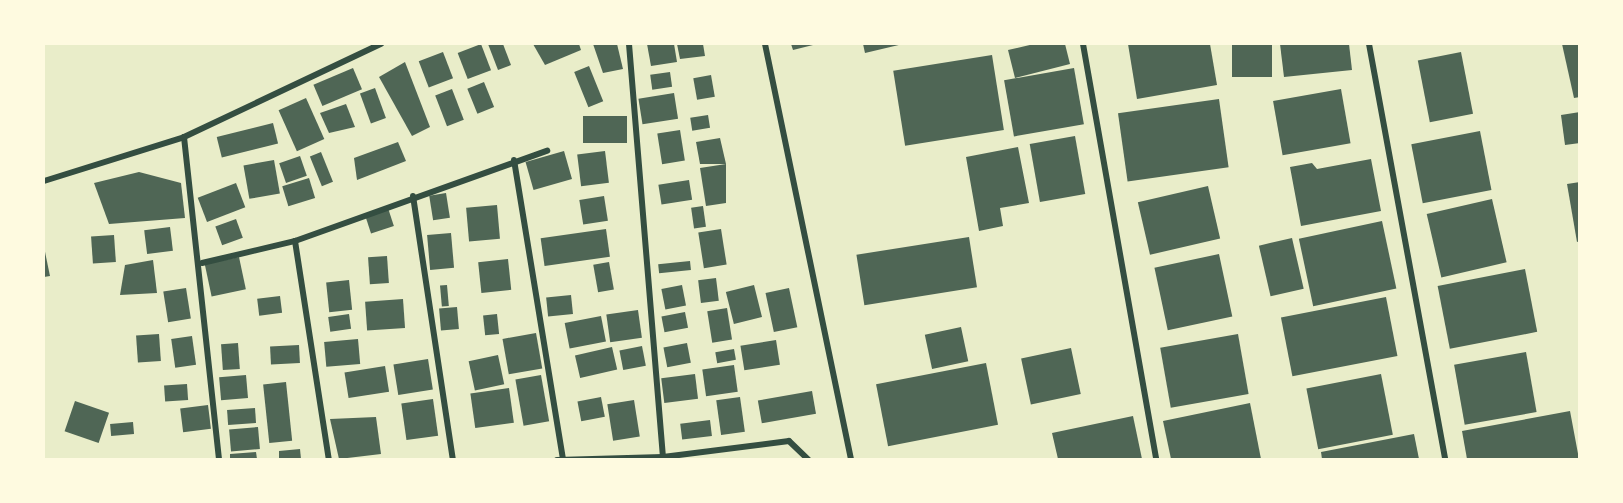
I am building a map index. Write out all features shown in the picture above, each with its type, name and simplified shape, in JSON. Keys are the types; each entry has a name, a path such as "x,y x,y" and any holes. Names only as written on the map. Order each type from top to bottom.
{"street":[{"path":"44,181 184,138 381,44"},
{"path":"629,44 663,458"},
{"path":"765,44 850,459"},
{"path":"1083,44 1156,459"},
{"path":"1369,44 1445,459"},
{"path":"184,138 202,263 219,459"},
{"path":"202,263 295,241 412,196 514,160 547,151"},
{"path":"514,160 564,459"},
{"path":"412,196 453,459"},
{"path":"295,241 329,459"},
{"path":"557,459 663,458 789,441 809,459"}],"building":[{"path":"481,44 491,70 468,79 458,53"},
{"path":"488,44 503,44 511,65 498,70"},
{"path":"533,44 579,44 581,50 545,65"},
{"path":"593,44 617,44 623,69 603,73"},
{"path":"647,44 674,44 677,62 651,66"},
{"path":"677,44 703,44 705,56 680,59"},
{"path":"791,44 817,44 793,50"},
{"path":"863,44 903,44 865,53"},
{"path":"1034,44 1065,44 1070,64 1015,78 1008,50"},
{"path":"1128,44 1210,44 1217,85 1137,99"},
{"path":"1232,44 1272,44 1272,77 1232,77"},
{"path":"1280,44 1349,44 1352,70 1284,77"},
{"path":"1562,44 1580,44 1580,97 1574,98"},
{"path":"443,52 453,78 429,87 419,61"},
{"path":"1461,52 1473,114 1430,122 1418,60"},
{"path":"992,55 1004,130 905,146 893,71"},
{"path":"405,62 430,127 412,136 379,77"},
{"path":"589,66 603,101 588,107 574,72"},
{"path":"353,68 362,89 322,106 313,85"},
{"path":"1074,68 1084,124 1014,136 1004,80"},
{"path":"670,72 672,87 652,90 650,75"},
{"path":"711,75 715,97 697,100 693,78"},
{"path":"484,82 494,107 477,114 467,89"},
{"path":"375,88 386,118 371,124 360,93"},
{"path":"452,89 464,120 447,126 435,95"},
{"path":"1341,89 1351,143 1283,155 1273,101"},
{"path":"674,93 678,119 643,124 638,99"},
{"path":"306,98 324,139 297,151 279,110"},
{"path":"1219,99 1229,167 1128,182 1118,113"},
{"path":"346,104 355,127 329,133 320,113"},
{"path":"1580,112 1580,143 1565,145 1561,115"},
{"path":"708,115 710,128 692,131 690,118"},
{"path":"583,116 627,116 627,143 583,143"},
{"path":"273,123 278,143 222,157 217,137"},
{"path":"680,130 685,161 662,164 657,134"},
{"path":"1480,131 1491,190 1423,203 1411,144"},
{"path":"1075,136 1085,194 1040,202 1030,144"},
{"path":"720,138 726,164 700,164 696,142"},
{"path":"398,142 406,161 357,180 354,158"},
{"path":"1018,147 1029,203 1000,208 1003,226 979,231 966,157"},
{"path":"564,151 572,179 534,190 526,162"},
{"path":"605,151 609,183 581,186 577,154"},
{"path":"321,152 333,182 322,186 310,156"},
{"path":"300,156 307,176 286,183 279,163"},
{"path":"1371,159 1381,211 1301,226 1290,167 1312,163 1317,169"},
{"path":"274,160 280,193 249,199 243,165"},
{"path":"726,164 726,203 706,206 700,168"},
{"path":"139,172 181,183 185,218 109,224 94,183"},
{"path":"309,178 315,198 288,206 282,186"},
{"path":"689,180 692,200 662,205 658,185"},
{"path":"1580,182 1580,241 1577,242 1567,184"},
{"path":"236,183 245,207 207,222 198,198"},
{"path":"1208,186 1220,239 1150,255 1138,202"},
{"path":"446,193 450,218 433,220 429,196"},
{"path":"604,196 608,221 583,225 579,200"},
{"path":"1492,199 1507,262 1441,277 1427,214"},
{"path":"497,205 500,239 469,242 466,208"},
{"path":"703,206 706,227 694,228 691,208"},
{"path":"388,208 394,226 371,233 365,215"},
{"path":"236,219 243,238 222,245 215,227"},
{"path":"1382,221 1396,288 1313,306 1299,239"},
{"path":"170,227 173,251 147,254 144,230"},
{"path":"606,229 610,257 545,266 541,238"},
{"path":"721,229 727,265 704,268 698,233"},
{"path":"451,233 454,268 430,270 427,235"},
{"path":"114,235 116,262 93,264 91,237"},
{"path":"969,237 977,287 864,305 856,255"},
{"path":"1292,238 1304,289 1271,296 1259,246"},
{"path":"44,247 50,276 44,277"},
{"path":"1219,254 1232,317 1168,330 1154,268"},
{"path":"387,256 389,283 370,284 368,257"},
{"path":"239,257 246,289 212,297 205,264"},
{"path":"508,259 511,290 481,293 478,262"},
{"path":"153,260 157,293 120,295 125,265"},
{"path":"690,261 691,270 659,273 658,264"},
{"path":"609,262 614,290 598,292 593,265"},
{"path":"1525,269 1537,332 1450,349 1438,286"},
{"path":"716,278 719,301 701,303 698,280"},
{"path":"349,280 352,310 329,312 326,282"},
{"path":"447,285 449,306 442,307 440,286"},
{"path":"682,285 686,306 665,310 661,289"},
{"path":"754,285 762,317 734,324 726,292"},
{"path":"186,288 191,319 168,322 163,292"},
{"path":"789,288 797,327 774,332 766,293"},
{"path":"571,295 573,314 548,317 546,298"},
{"path":"280,296 282,313 259,316 257,299"},
{"path":"1386,297 1397,356 1292,376 1281,317"},
{"path":"403,299 405,328 367,331 365,302"},
{"path":"457,307 459,329 441,330 439,309"},
{"path":"727,308 732,340 712,343 707,311"},
{"path":"638,310 642,338 610,342 606,314"},
{"path":"685,312 688,328 664,332 661,317"},
{"path":"349,314 351,329 330,332 328,317"},
{"path":"497,314 499,334 485,335 483,315"},
{"path":"601,316 606,342 570,349 565,323"},
{"path":"961,327 968,361 932,369 925,335"},
{"path":"536,333 542,368 509,374 503,339"},
{"path":"159,334 161,361 138,363 136,336"},
{"path":"1238,334 1249,394 1171,408 1160,348"},
{"path":"192,336 196,365 175,368 171,339"},
{"path":"358,339 360,364 326,367 324,342"},
{"path":"776,340 780,365 744,370 740,346"},
{"path":"238,343 240,369 223,370 221,344"},
{"path":"687,343 691,363 667,367 663,348"},
{"path":"299,345 300,363 271,364 270,347"},
{"path":"642,346 646,366 623,370 619,350"},
{"path":"612,347 617,369 580,378 575,356"},
{"path":"1071,348 1081,394 1031,405 1021,359"},
{"path":"734,349 736,360 717,363 715,352"},
{"path":"1526,352 1537,412 1465,425 1454,365"},
{"path":"498,355 504,384 475,391 469,361"},
{"path":"428,359 433,390 398,395 393,364"},
{"path":"986,363 998,425 888,446 876,384"},
{"path":"734,365 738,392 706,396 702,369"},
{"path":"385,366 389,392 349,398 345,372"},
{"path":"695,374 698,399 664,403 661,378"},
{"path":"1381,374 1393,435 1318,449 1306,389"},
{"path":"246,375 248,398 221,400 219,377"},
{"path":"541,375 549,421 524,426 515,380"},
{"path":"286,382 292,441 269,443 263,384"},
{"path":"187,384 188,400 165,402 164,386"},
{"path":"509,388 514,423 475,428 470,393"},
{"path":"812,391 816,414 762,423 758,401"},
{"path":"601,397 605,417 581,421 577,402"},
{"path":"740,397 745,432 721,435 716,400"},
{"path":"433,399 438,436 406,440 401,403"},
{"path":"634,400 640,437 613,441 607,404"},
{"path":"75,401 109,413 99,443 65,431"},
{"path":"1250,403 1261,459 1171,459 1163,421"},
{"path":"208,405 211,429 183,432 180,408"},
{"path":"255,408 256,423 228,425 227,410"},
{"path":"1570,411 1579,459 1467,459 1462,431"},
{"path":"1133,416 1142,459 1058,459 1052,433"},
{"path":"376,417 381,454 339,459 330,419"},
{"path":"710,420 712,436 682,440 680,424"},
{"path":"133,422 134,434 111,436 110,424"},
{"path":"258,427 260,449 231,451 229,430"},
{"path":"1414,434 1419,459 1322,459 1321,452"},
{"path":"300,449 301,459 279,459 279,451"},
{"path":"256,452 257,459 230,459 230,454"}]}
